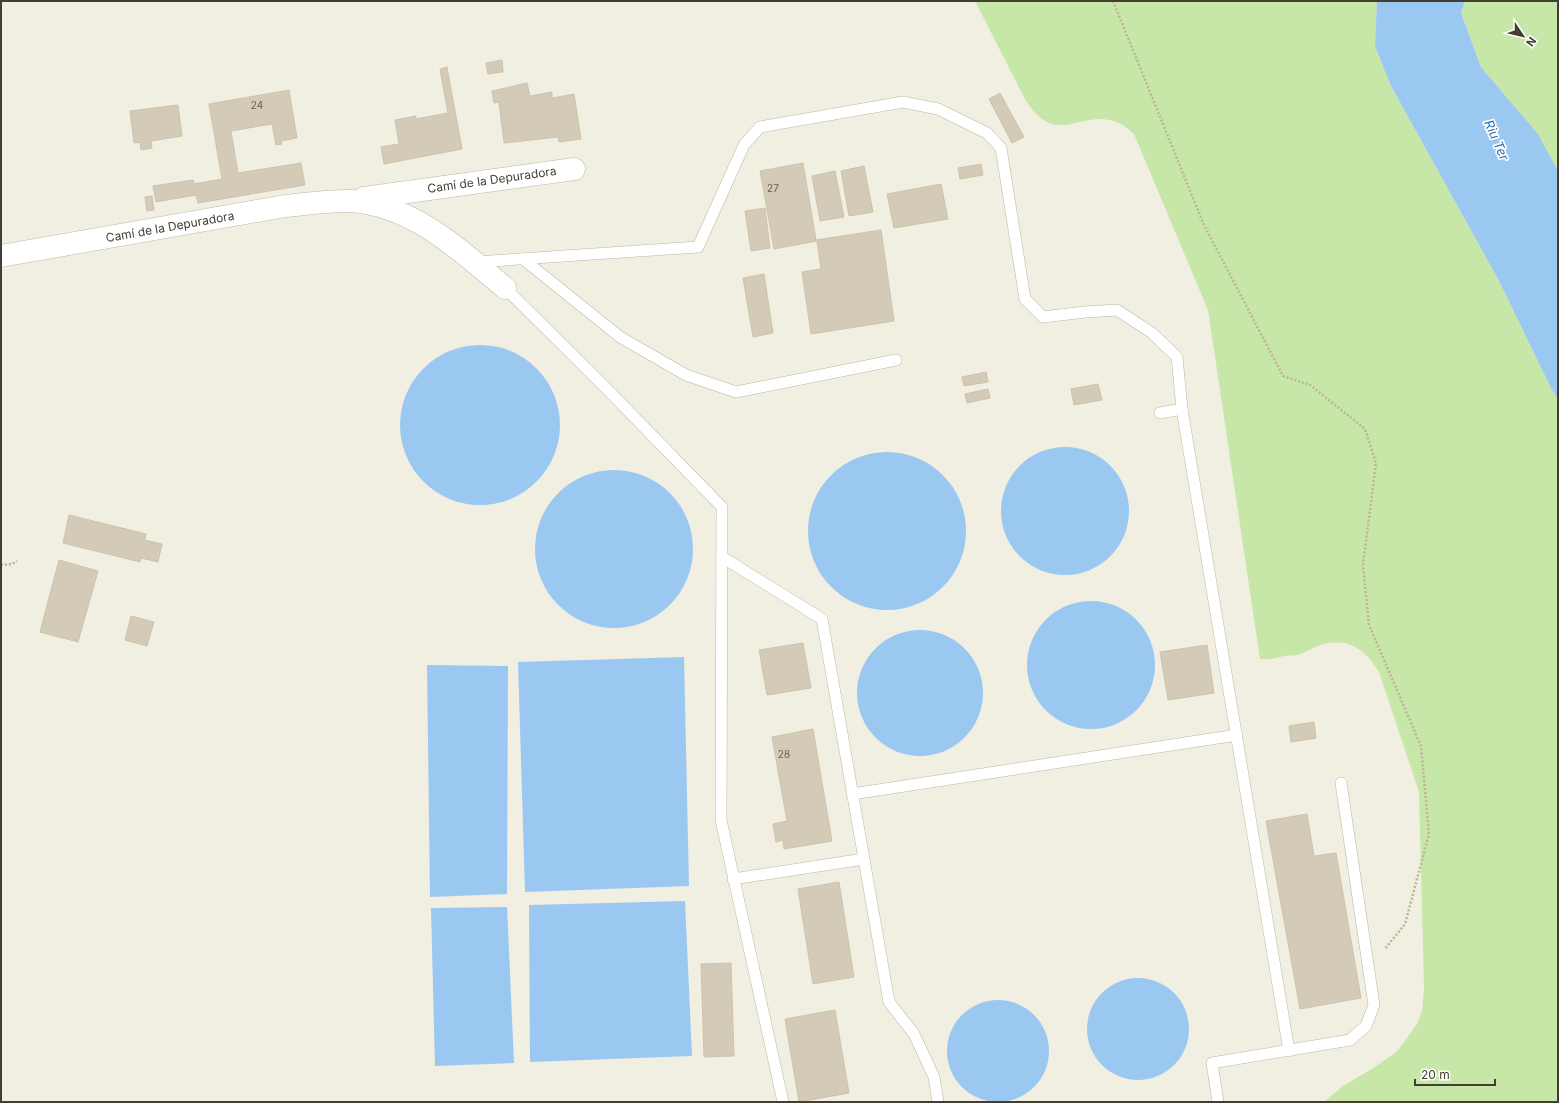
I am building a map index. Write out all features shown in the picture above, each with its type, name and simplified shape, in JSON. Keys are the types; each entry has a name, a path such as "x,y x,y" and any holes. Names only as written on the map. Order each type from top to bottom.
{"street":[{"name":"Camí de la Depuradora","path":"1,256 285,206 339,201 574,169"},
{"name":"Camí de la Depuradora","path":"339,201 376,204 422,223 459,249 505,288"}],"lane":[{"path":"475,262 698,247 744,145 760,127 904,102 938,109 987,133 1001,148 1025,299 1043,317 1117,310 1152,333 1177,357 1182,409 1289,1051"},
{"path":"523,259 620,337 686,375 736,392 896,360"},
{"path":"505,288 602,384 722,507 721,820 783,1102"},
{"path":"1160,413 1182,409"},
{"path":"722,557 822,619 889,1002 914,1034 934,1077 938,1102"},
{"path":"852,794 1237,735"},
{"path":"1218,1102 1212,1063 1350,1040 1366,1026 1374,1006 1340,783"},
{"path":"733,879 864,859"}],"path":[{"path":"1113,1 1204,225 1283,376 1310,385 1365,429 1376,463 1363,566 1369,625 1420,746 1429,834 1406,924 1381,954"},
{"path":"1,564 12,564 17,562"}],"green space":[{"path":"975,1 1377,1 1375,46 1390,84 1499,281 1552,390 1558,399 1558,1102 1324,1102 1343,1086 1375,1067 1396,1052 1418,1022 1422,1011 1424,988 1419,792 1379,672 1362,651 1339,642 1320,645 1297,655 1260,659 1208,310 1134,134 1117,122 1103,119 1059,125 1048,123 1038,115 1026,101"},
{"path":"1465,1 1558,1 1558,171 1538,134 1481,67 1461,13"}],"water":[{"name":"Riu Ter","path":"1377,1 1465,1 1461,13 1481,67 1538,134 1558,171 1558,399 1552,390 1499,281 1390,84 1375,46"},
{"path":"488,345 503,348 518,354 537,368 547,380 554,394 559,409 559,441 554,456 547,470 537,482 525,492 503,502 488,505 472,505 457,502 435,492 423,482 413,470 401,441 400,417 403,402 413,380 423,368 435,358 464,346"},
{"path":"1059,447 1071,447 1084,450 1101,458 1114,470 1126,492 1129,511 1128,523 1124,535 1118,547 1106,560 1084,572 1071,575 1059,575 1046,572 1029,564 1016,552 1004,530 1001,517 1001,505 1004,492 1012,475 1024,462 1046,450"},
{"path":"895,452 910,455 924,461 943,475 953,487 963,508 966,531 963,554 953,575 943,587 931,597 910,607 895,610 879,610 864,607 843,597 831,587 821,575 811,554 809,546 808,523 811,508 821,487 831,475 843,465 864,455 872,453"},
{"path":"622,470 637,473 651,479 670,493 680,505 690,526 693,549 690,572 680,593 670,605 658,615 637,625 622,628 606,628 591,625 570,615 558,605 548,593 538,572 536,564 535,541 538,526 548,505 558,493 570,483 591,473 599,471"},
{"path":"1085,601 1097,601 1110,604 1127,612 1140,624 1152,646 1155,665 1154,677 1150,689 1144,701 1132,714 1110,726 1097,729 1085,729 1072,726 1055,718 1042,706 1030,684 1027,671 1027,659 1030,646 1038,629 1050,616 1072,604"},
{"path":"920,630 932,631 944,635 960,644 969,653 978,669 982,681 982,705 978,717 969,733 960,742 944,751 932,755 920,756 908,755 896,751 880,742 871,733 862,717 858,705 857,693 858,681 862,669 871,653 880,644 896,635 908,631"},
{"path":"684,657 689,886 525,892 518,662"},
{"path":"427,665 508,666 507,894 430,897"},
{"path":"685,901 692,1056 530,1062 529,905"},
{"path":"507,907 514,1063 435,1066 431,908"},
{"path":"1138,978 1157,982 1174,993 1185,1010 1189,1029 1185,1048 1174,1065 1157,1076 1138,1080 1119,1076 1102,1065 1091,1048 1087,1029 1091,1010 1102,993 1119,982"},
{"path":"998,1000 1017,1004 1034,1015 1045,1032 1049,1051 1045,1070 1034,1087 1017,1098 998,1102 979,1098 962,1087 951,1070 947,1051 951,1032 962,1015 979,1004"}],"building":[{"path":"502,60 503,72 488,74 486,63"},
{"path":"447,67 462,149 384,164 381,147 399,144 395,120 416,116 416,119 448,113 440,69"},
{"path":"527,83 530,96 552,92 552,98 574,94 581,139 559,142 558,137 504,143 499,102 494,103 492,91"},
{"path":"289,90 297,138 281,141 282,144 276,145 272,124 231,131 238,173 301,163 305,185 198,203 196,195 156,202 153,186 193,180 194,184 222,179 209,104"},
{"path":"1000,93 1024,137 1012,143 989,99"},
{"path":"178,105 182,136 151,141 152,148 141,150 140,142 134,143 130,111"},
{"path":"803,163 816,240 881,230 894,321 811,334 802,272 821,269 817,241 774,249 760,171"},
{"path":"981,164 983,175 960,179 958,168"},
{"path":"864,166 873,212 849,216 841,171"},
{"path":"835,171 844,217 820,221 812,176"},
{"path":"941,184 948,219 894,228 887,194"},
{"path":"152,196 154,210 147,211 145,197"},
{"path":"765,208 770,248 751,251 745,211"},
{"path":"764,274 773,333 753,337 743,278"},
{"path":"986,372 988,382 964,386 962,377"},
{"path":"1098,384 1102,400 1074,405 1071,389"},
{"path":"988,389 990,398 967,403 965,394"},
{"path":"69,515 146,534 145,540 162,544 158,562 141,558 140,562 63,543"},
{"path":"59,560 98,571 78,642 40,632"},
{"path":"131,616 154,622 147,646 125,640"},
{"path":"803,643 811,688 767,695 759,650"},
{"path":"1207,645 1214,693 1168,700 1160,652"},
{"path":"1314,722 1316,738 1291,742 1289,726"},
{"path":"813,729 832,841 784,849 783,840 776,842 773,824 787,821 772,737"},
{"path":"1307,814 1314,856 1336,853 1361,998 1300,1009 1266,821"},
{"path":"839,882 854,977 813,984 798,889"},
{"path":"731,963 734,1056 704,1057 701,964"},
{"path":"835,1010 849,1093 799,1102 785,1019"}]}
